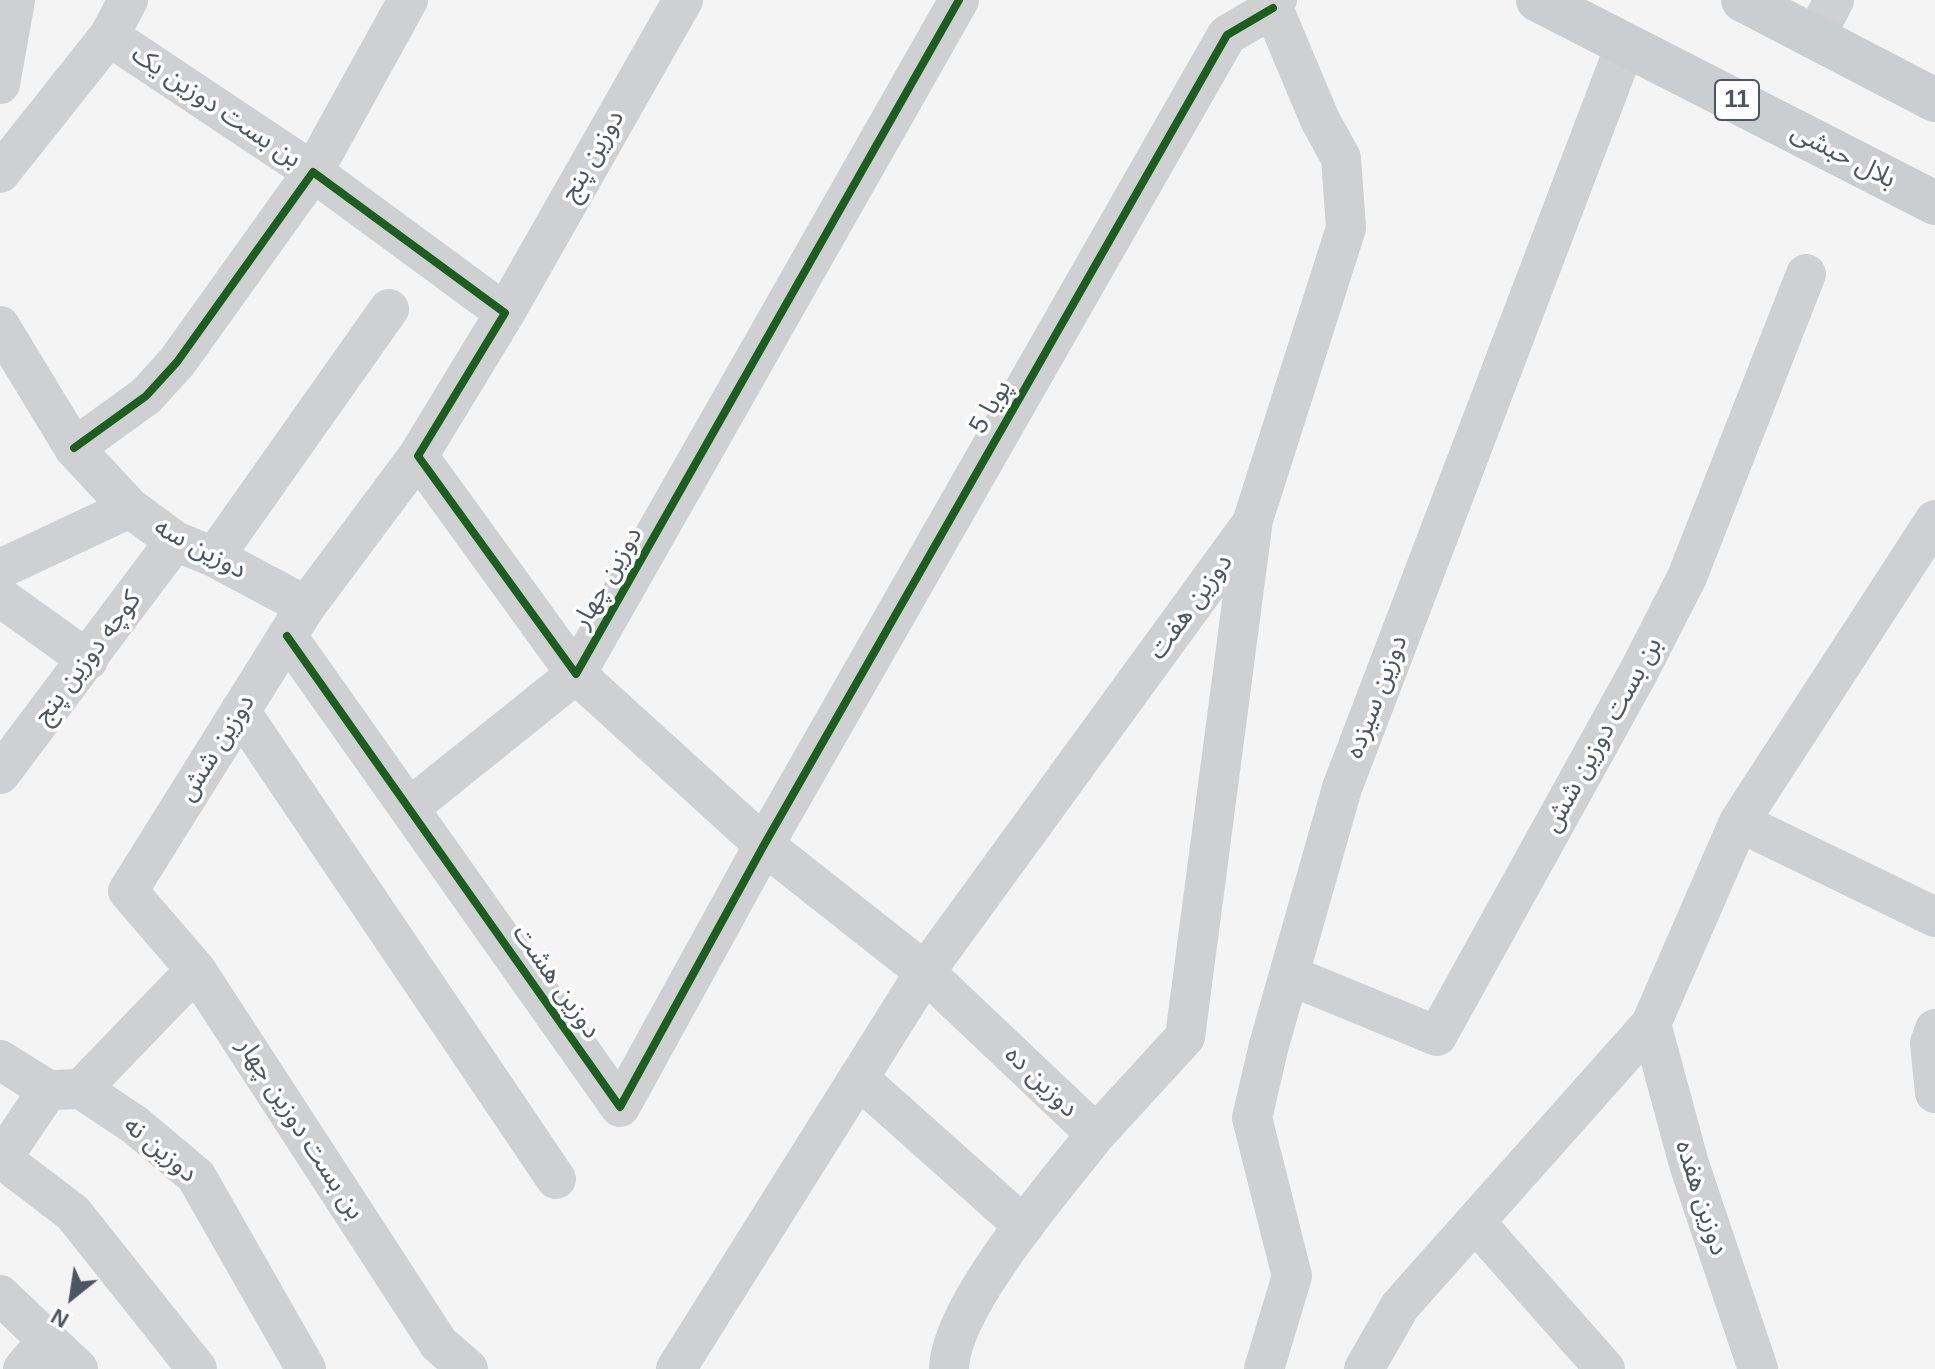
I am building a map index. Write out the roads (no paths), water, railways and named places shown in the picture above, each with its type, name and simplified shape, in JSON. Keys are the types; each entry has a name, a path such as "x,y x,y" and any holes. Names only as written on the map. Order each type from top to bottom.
{"main road":[{"name":"بلال حبشی","path":"1538,0 1935,203"},
{"path":"1743,0 1824,19 1935,100"}],"street":[{"path":"0,84 15,0"},
{"name":"بن بست دوزین یک","path":"128,0 109,36 313,172 408,0"},
{"name":"دوزین پنج","path":"505,313 683,0"},
{"name":"دوزین چهار","path":"418,456 576,674 959,0"},
{"name":"دوزین هفت","path":"925,972 1252,523 1346,228 1341,158 1320,120 1275,4"},
{"name":"پویا 5","path":"764,845 1227,35 1275,4"},
{"path":"0,173 109,36"},
{"name":"دوزین سیزده","path":"1264,1369 1292,1276 1252,1118 1289,975 1342,788 1626,44"},
{"path":"74,448 146,396 177,362 313,172 505,313 418,456 296,621"},
{"name":"بن بست دوزین شش","path":"1289,975 1437,1036 1639,671 1687,577 1806,274"},
{"path":"214,557 389,309"},
{"name":"دوزین سه","path":"0,326 74,448 130,508 175,541 214,557 296,621"},
{"path":"0,569 130,508"},
{"path":"1364,1369 1400,1306 1651,1024 1739,822 1935,520"},
{"name":"دوزین ده","path":"925,972 1096,1134 1185,1037 1252,523"},
{"name":"کوچه دوزین پنج","path":"0,774 175,541"},
{"path":"0,597 88,660"},
{"name":"دوزین هشت","path":"296,621 409,808 620,1107 764,845"},
{"name":"دوزین شش","path":"128,891 296,621"},
{"path":"409,808 576,674 764,845 925,972 676,1369"},
{"path":"240,711 556,1179"},
{"path":"1739,822 1935,917"},
{"name":"بن بست دوزین چهار","path":"128,891 196,970 439,1344 468,1369"},
{"path":"196,970 64,1090 1,1160 73,1213 197,1369"},
{"name":"دوزین هفده","path":"1651,1024 1689,1164 1758,1369"},
{"path":"1935,1029 1930,1043 1935,1093"},
{"name":"دوزین نه","path":"0,1060 135,1125 196,1176 306,1369"},
{"path":"858,1078 1024,1226"},
{"path":"949,1369 949,1355 978,1291 1096,1134"},
{"path":"1475,1222 1605,1369"},
{"path":"0,1295 35,1355 78,1369"}]}
